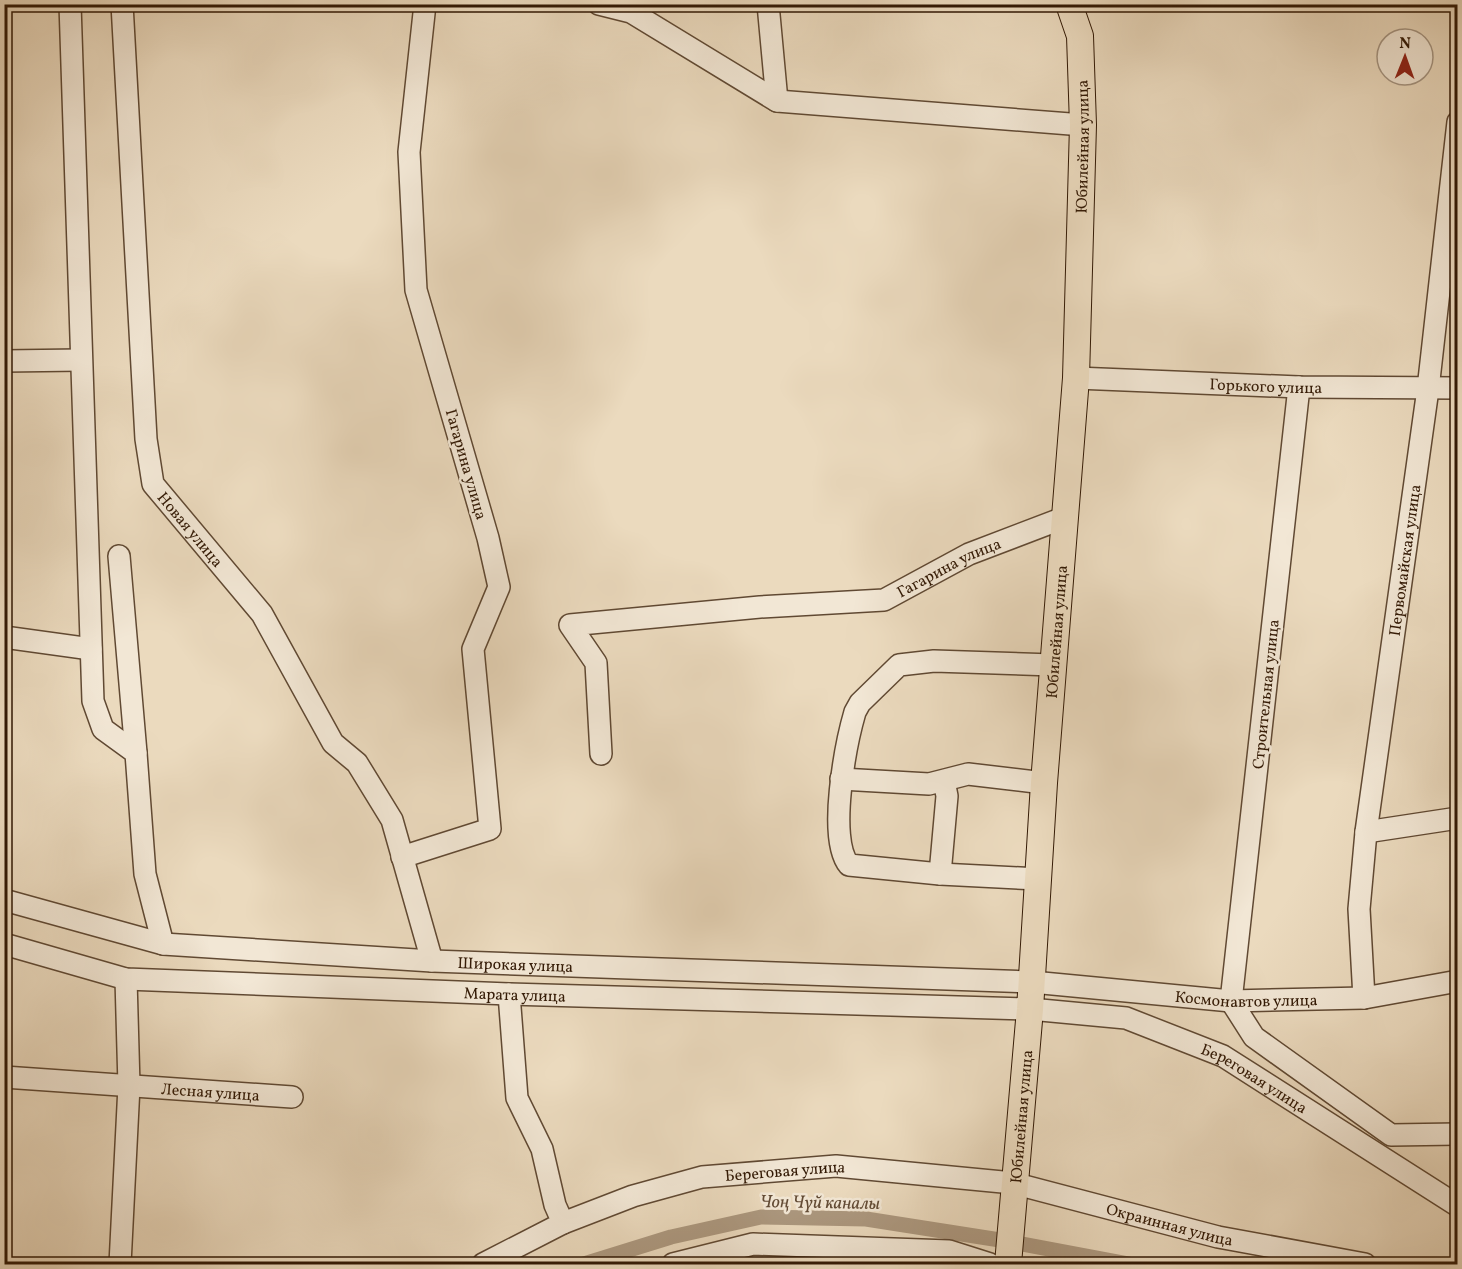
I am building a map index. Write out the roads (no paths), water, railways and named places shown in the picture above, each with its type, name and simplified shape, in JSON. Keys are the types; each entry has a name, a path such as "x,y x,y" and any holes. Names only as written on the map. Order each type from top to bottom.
{"main road":[{"name":"Юбилейная улица","path":"1002,1263 1013,1186 1030,1009 1044,783 1076,378 1083,125 1080,36 1069,4"}],"street":[{"path":"70,4 93,701 103,729 136,753"},
{"name":"Новая улица","path":"122,4 146,438 153,484 262,614 333,744 357,762 392,820 432,961"},
{"name":"Гагарина улица","path":"402,857 490,829 473,649 500,587 485,527 416,290 409,152 425,4"},
{"path":"599,4 631,12 777,101 1083,125"},
{"path":"768,4 777,101"},
{"path":"1080,36 1083,4"},
{"name":"Первомайская улица","path":"1364,998 1359,909 1366,832 1428,389 1458,123"},
{"path":"4,361 81,360"},
{"name":"Горького улица","path":"1076,378 1299,387 1458,388"},
{"name":"Строительная улица","path":"1231,1001 1299,387"},
{"name":"Гагарина улица","path":"601,754 596,663 570,625 760,607 884,600 969,554 1066,517"},
{"path":"119,556 145,874 163,944"},
{"path":"4,637 91,649"},
{"path":"1038,879 940,874 849,865 840,850 841,779 855,712 860,703 899,665 933,661 1053,665"},
{"path":"841,779 929,784 968,774 1044,783"},
{"path":"940,874 947,796 944,781"},
{"path":"1366,832 1458,818"},
{"name":"Широкая улица","path":"4,900 163,944 432,961 1032,982"},
{"name":"Марата улица","path":"4,944 126,979 509,994 1030,1009"},
{"path":"120,1264 129,1086 126,979"},
{"name":"Космонавтов улица","path":"1032,982 1231,1001 1364,998 1458,981"},
{"path":"509,994 517,1098 542,1149 559,1214"},
{"name":"Береговая улица","path":"1231,1001 1254,1037 1391,1135 1458,1134"},
{"name":"Береговая улица","path":"1030,1009 1126,1018 1223,1056 1458,1206"},
{"name":"Лесная улица","path":"4,1077 292,1097"},
{"name":"Береговая улица","path":"483,1264 559,1214 702,1177 836,1166 1013,1186"},
{"name":"Окраинная улица","path":"1013,1186 1218,1237 1365,1264"},
{"path":"673,1264 753,1244 949,1251 1002,1263"}],"waterway":[{"name":"Чоң Чүй каналы","path":"584,1264 671,1237 761,1217 866,1219 1000,1240 1129,1264"}]}
